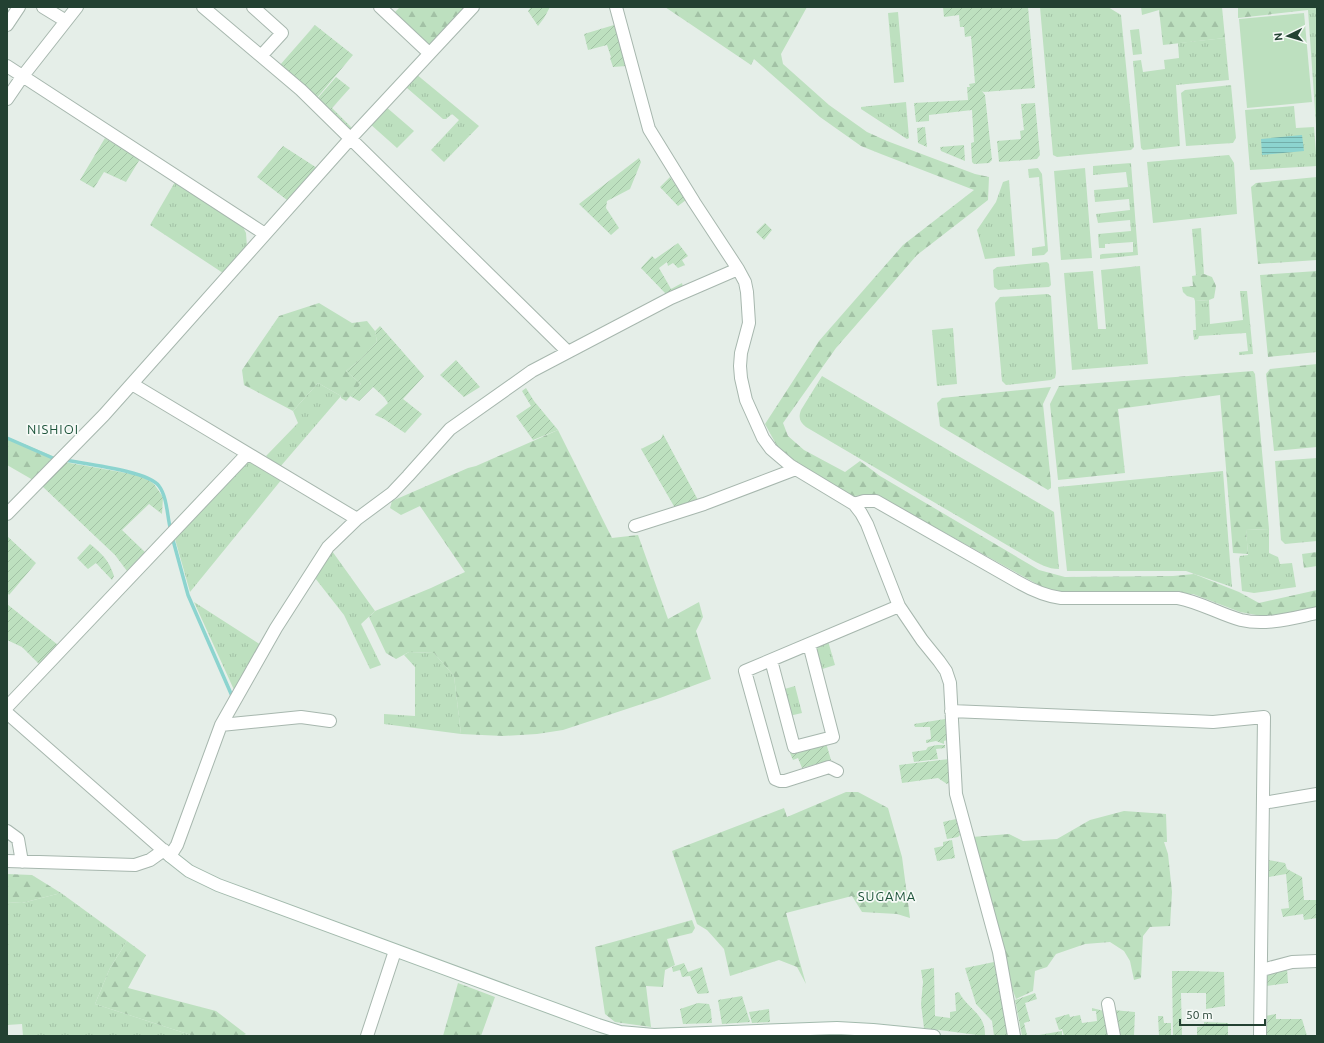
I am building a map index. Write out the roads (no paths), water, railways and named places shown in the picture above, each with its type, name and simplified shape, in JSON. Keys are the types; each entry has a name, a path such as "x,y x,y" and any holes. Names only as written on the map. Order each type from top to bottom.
{"street":[{"path":"7,25 19,7"},
{"path":"43,7 66,21"},
{"path":"7,99 22,77 77,7"},
{"path":"203,7 301,90 568,352"},
{"path":"252,7 282,33 261,56"},
{"path":"380,7 429,54"},
{"path":"7,514 104,415 350,139 472,7"},
{"path":"616,7 649,129 745,282 748,292 749,323 744,341 740,366 741,378 746,400 762,438 771,449 796,469 854,504 867,524 900,606 918,634 946,671 950,683 956,794 999,952 1014,1036"},
{"path":"7,66 265,234"},
{"path":"7,861 135,865 167,853 177,845 221,725 276,628 309,574 328,547 357,519 392,493 450,429 532,371 671,298 738,269"},
{"path":"132,384 357,519"},
{"path":"7,707 248,454"},
{"path":"635,526 704,504 796,469"},
{"path":"854,504 864,501 876,501 1023,585 1049,596 1061,598 1178,598 1191,600 1242,620 1266,622 1317,613"},
{"path":"837,771 829,766 785,781 775,779 745,671 900,606"},
{"path":"771,660 794,747 832,737 809,644"},
{"path":"952,711 1212,722 1264,717 1260,1036"},
{"path":"7,713 189,871 218,885 598,1025 620,1032 654,1035 750,1034 837,1028 934,1036"},
{"path":"221,725 302,717 330,721"},
{"path":"1263,802 1317,794"},
{"path":"7,831 18,839 22,862"},
{"path":"368,1036 394,951"},
{"path":"1262,970 1292,962 1317,961"},
{"path":"1108,1004 1114,1036"}],"water":[{"path":"1302,135 1304,151 1262,155 1261,139"}],"waterway":[{"path":"7,438 55,459"},
{"path":"65,460 130,472 153,481 159,486 164,495 170,527"},
{"path":"173,540 188,595 232,696"}],"district":[{"name":"NISHIOI","path":"53,429"},
{"name":"SUGAMA","path":"887,896"}]}
